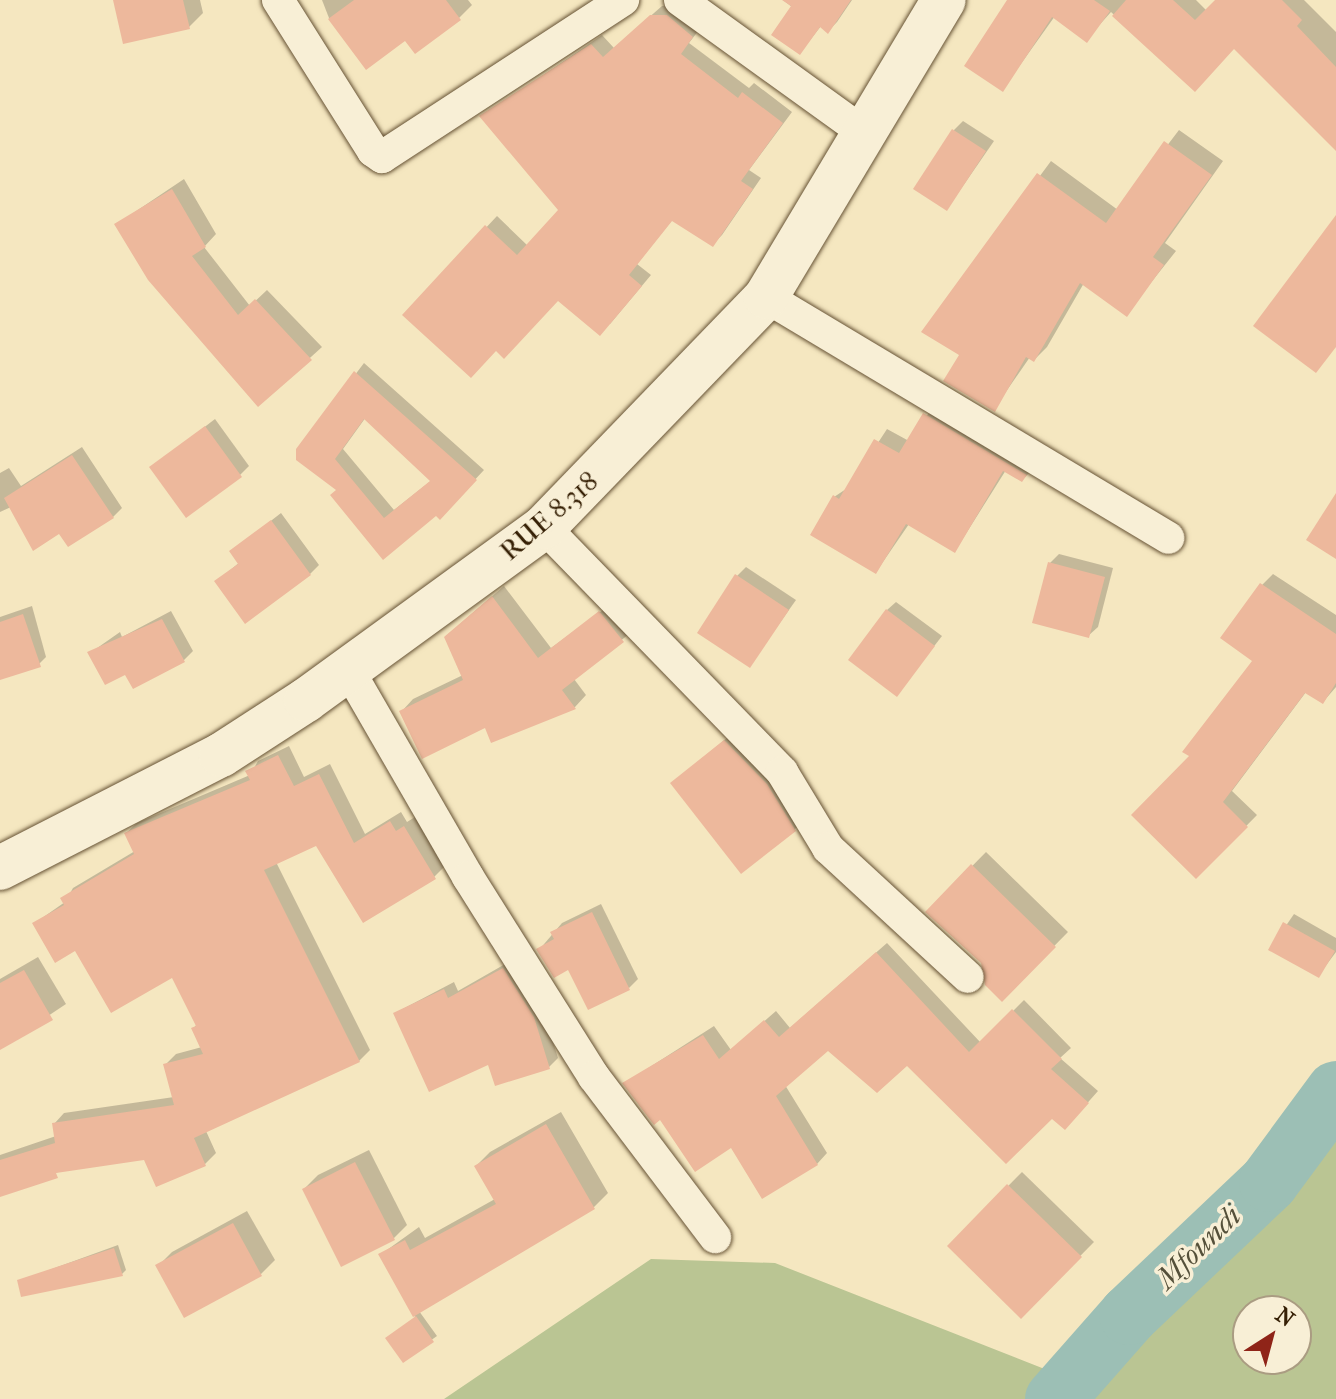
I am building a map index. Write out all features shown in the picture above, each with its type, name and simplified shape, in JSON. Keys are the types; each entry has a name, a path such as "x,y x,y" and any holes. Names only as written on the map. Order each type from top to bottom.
{"main road":[{"name":"RUE 8.318","path":"0,868 221,755 348,669 544,527 766,297 867,135 944,0"}],"street":[{"path":"278,0 373,151 382,157 623,0"},
{"path":"680,0 867,135"},
{"path":"766,297 1168,538"},
{"path":"544,527 782,772 828,848 968,977"},
{"path":"348,669 468,877 594,1077 715,1237"}],"green space":[{"path":"1336,1091 1336,1399 444,1399 651,1259 775,1263 1070,1379 1129,1315 1269,1182"}],"building":[{"path":"113,0 183,0 190,29 123,44"},
{"path":"354,0 446,0 461,20 415,54 405,41 366,70 328,19"},
{"path":"782,0 851,0 828,34 820,27 800,55 771,35 791,6"},
{"path":"1007,0 1094,0 1110,11 1087,43 1052,17 1003,92 964,66"},
{"path":"1126,0 1173,0 1195,20 1215,0 1282,0 1302,20 1297,26 1336,67 1336,151 1234,49 1195,92 1112,16"},
{"path":"650,15 667,15 693,37 681,54 738,98 742,92 783,123 741,181 753,189 713,247 672,221 629,275 642,286 600,336 558,301 504,359 496,351 471,378 402,315 485,225 517,255 558,210 479,116 591,44 603,57"},
{"path":"952,129 986,151 947,211 913,189"},
{"path":"1164,141 1212,175 1153,257 1164,265 1127,317 1080,283 1034,362 1026,357 995,412 943,381 959,355 921,332 1037,173 1106,223"},
{"path":"172,189 206,247 192,256 238,315 255,299 312,360 258,407 148,280 114,224"},
{"path":"1336,215 1336,347 1316,373 1253,326"},
{"path":"354,371 477,480 440,520 436,516 383,560 330,495 336,490 296,460 296,449","holes":["364,419 430,481 384,518 335,459"]},
{"path":"923,413 1027,475 1022,482 1003,471 955,553 906,524 876,574 810,535 833,495 839,499 874,439 899,453"},
{"path":"205,426 242,477 186,518 149,467"},
{"path":"72,455 114,518 68,547 59,534 33,551 4,498"},
{"path":"1336,493 1336,559 1306,540"},
{"path":"271,520 311,575 245,624 214,581 238,564 229,551"},
{"path":"1048,562 1105,577 1089,638 1032,623"},
{"path":"735,574 789,610 750,668 697,633"},
{"path":"1260,583 1336,634 1336,683 1323,704 1305,693 1223,802 1248,827 1196,879 1131,815 1189,756 1182,752 1252,661 1220,638"},
{"path":"492,596 538,658 599,611 624,642 562,690 576,709 491,743 485,728 422,759 399,711 463,680 444,637"},
{"path":"886,609 935,646 897,697 848,660"},
{"path":"23,614 41,667 0,680 0,622"},
{"path":"162,619 185,662 133,689 125,675 105,685 87,652"},
{"path":"724,740 767,784 796,831 741,874 670,783"},
{"path":"278,755 294,786 319,774 354,843 390,821 396,831 404,826 436,879 363,923 316,846 264,870 360,1062 194,1138 206,1166 156,1187 144,1160 56,1173 58,1178 0,1197 0,1160 55,1143 52,1123 174,1105 163,1064 203,1054 191,1028 196,1026 172,978 111,1013 75,951 55,963 32,923 64,905 60,898 134,854 124,833 250,780 245,771"},
{"path":"971,864 1056,947 1002,1002 985,985 981,963 925,912"},
{"path":"592,912 630,990 588,1010 568,970 554,978 536,949 554,939 550,932"},
{"path":"1283,922 1335,951 1319,978 1268,950"},
{"path":"876,952 969,1052 1012,1009 1062,1059 1051,1069 1089,1103 1065,1130 1052,1119 1006,1164 907,1066 877,1093 828,1051 776,1096 818,1165 762,1199 731,1148 695,1172 660,1120 654,1125 622,1083 703,1035 719,1059 764,1020 779,1037"},
{"path":"503,968 534,1017 550,1069 495,1086 488,1065 429,1092 393,1013 444,989 448,998"},
{"path":"24,970 53,1020 0,1050 0,983"},
{"path":"546,1124 595,1209 413,1317 378,1254 405,1240 410,1250 496,1204 474,1166"},
{"path":"355,1162 395,1240 341,1267 302,1189"},
{"path":"1007,1184 1082,1257 1021,1319 947,1246"},
{"path":"233,1223 262,1276 184,1318 155,1265"},
{"path":"114,1248 123,1276 21,1297 17,1280"},
{"path":"416,1316 434,1342 403,1363 385,1338"}],"waterway":[{"name":"Mfoundi","path":"1055,1399 1129,1315 1269,1182 1336,1091"}]}
